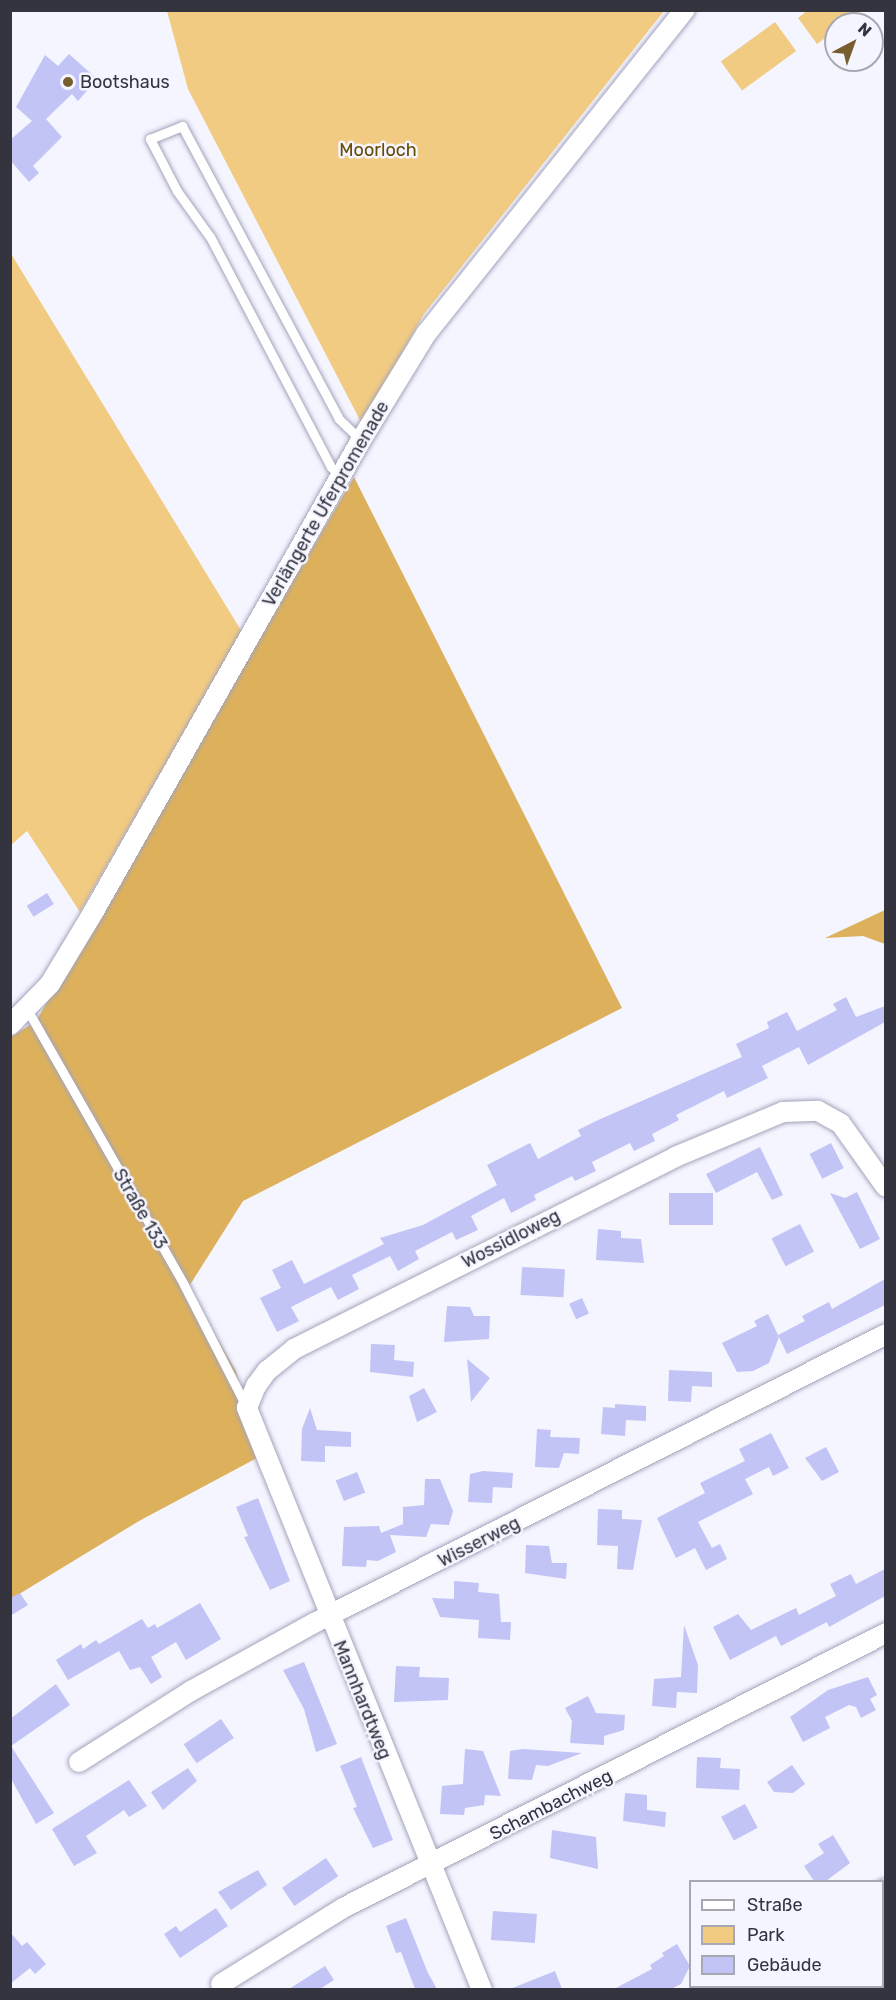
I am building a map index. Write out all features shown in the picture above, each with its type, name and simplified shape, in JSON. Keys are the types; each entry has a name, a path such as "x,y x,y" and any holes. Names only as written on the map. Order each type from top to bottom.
{"street":[{"name":"Verlängerte Uferpromenade","path":"10,1025 28,1011 94,911 361,440 456,294 685,10"},
{"name":"Wossidloweg","path":"247,1408 267,1371 294,1349 675,1157 783,1112 804,1110 824,1113 842,1124 885,1187"},
{"name":"Wisserweg","path":"79,1762 191,1690 885,1334"},
{"name":"Mannhardtweg","path":"247,1408 482,1989"},
{"name":"Schambachweg","path":"221,1984 343,1908 885,1633"}],"lane":[{"path":"340,476 331,467 210,237 177,191 150,139 182,126 339,419 361,440"},
{"name":"Straße 133","path":"28,1011 184,1285 247,1408"}],"green space":[{"path":"808,10 861,10 859,12 824,12 824,39 817,44 798,18"},
{"name":"Moorloch","path":"167,11 664,11 424,314 362,424 188,89"},
{"path":"775,22 796,51 742,91 721,61"},
{"path":"10,252 242,632 80,912 27,831 11,845"}],"shaded area":[{"path":"354,477 622,1008 243,1201 188,1288 236,1371 257,1458 139,1521 11,1599 11,1037 36,1021"},
{"path":"885,910 885,944 863,936 825,938"}],"building":[{"path":"69,54 97,79 78,101 72,94 46,119 62,137 33,166 39,173 29,182 10,160 10,140 32,121 16,107 45,55 58,66"},
{"path":"47,893 54,904 34,917 27,906"},
{"path":"846,997 856,1017 885,1006 885,1022 808,1065 799,1047 762,1066 768,1078 727,1098 724,1091 676,1115 679,1120 652,1134 655,1141 634,1151 630,1143 592,1162 596,1171 575,1181 572,1176 534,1195 536,1200 511,1213 504,1198 471,1216 478,1230 456,1240 452,1232 415,1251 419,1259 398,1271 390,1256 352,1275 359,1289 338,1300 331,1287 291,1307 299,1321 277,1332 260,1298 281,1288 272,1270 292,1260 304,1284 384,1244 380,1238 423,1225 497,1185 487,1165 530,1143 538,1159 581,1136 578,1130 596,1121 742,1057 736,1044 769,1028 767,1022 787,1012 797,1031 837,1010 833,1004"},
{"path":"831,1143 844,1168 822,1179 810,1154"},
{"path":"760,1147 783,1195 772,1200 757,1172 716,1193 706,1174"},
{"path":"857,1192 880,1239 860,1249 830,1193 845,1198"},
{"path":"669,1193 713,1193 713,1225 669,1225"},
{"path":"800,1224 814,1252 786,1266 771,1239"},
{"path":"598,1229 621,1231 621,1238 641,1239 644,1263 596,1260"},
{"path":"522,1267 565,1269 563,1297 521,1295"},
{"path":"885,1279 885,1305 787,1354 778,1335 805,1321 802,1316 829,1302 832,1309"},
{"path":"582,1298 589,1314 576,1319 569,1304"},
{"path":"447,1306 470,1307 474,1316 490,1316 489,1339 444,1342"},
{"path":"768,1314 779,1337 769,1363 753,1371 737,1372 722,1343 757,1326 754,1321"},
{"path":"371,1344 395,1345 394,1360 414,1362 413,1377 370,1372"},
{"path":"467,1359 490,1378 471,1402 469,1378"},
{"path":"669,1370 712,1372 712,1387 692,1386 691,1402 668,1401"},
{"path":"424,1388 437,1412 417,1422 409,1396"},
{"path":"615,1404 646,1406 646,1421 626,1420 625,1436 601,1434 603,1407 615,1408"},
{"path":"310,1408 317,1430 351,1432 351,1447 325,1446 325,1462 301,1461 302,1429"},
{"path":"537,1429 551,1430 550,1437 580,1438 579,1454 564,1453 559,1468 535,1467"},
{"path":"771,1433 789,1468 773,1476 769,1467 745,1479 753,1494 698,1522 712,1548 720,1544 727,1559 706,1570 695,1548 676,1558 657,1518 705,1493 700,1483 745,1461 739,1449"},
{"path":"826,1447 839,1472 822,1481 805,1458"},
{"path":"483,1471 513,1473 512,1488 493,1487 492,1503 468,1502 470,1474"},
{"path":"357,1472 365,1492 344,1501 336,1481"},
{"path":"425,1479 440,1479 453,1511 449,1525 431,1524 426,1537 390,1535 396,1552 378,1561 367,1560 366,1567 342,1566 344,1527 379,1526 381,1533 403,1524 403,1507 424,1505"},
{"path":"258,1498 290,1581 270,1590 244,1537 248,1536 236,1507"},
{"path":"598,1509 622,1510 622,1519 642,1520 633,1570 617,1569 618,1546 597,1545"},
{"path":"526,1545 549,1546 552,1563 567,1563 566,1579 525,1573"},
{"path":"885,1569 885,1596 829,1627 827,1622 781,1646 776,1636 730,1660 713,1627 738,1614 751,1630 796,1608 799,1615 836,1596 830,1584 851,1574 856,1584"},
{"path":"454,1581 479,1583 478,1592 499,1594 501,1622 511,1622 510,1640 478,1638 479,1620 440,1617 432,1598 454,1599"},
{"path":"20,1593 28,1605 10,1616 10,1598"},
{"path":"200,1603 221,1639 186,1660 176,1642 151,1657 162,1677 151,1684 140,1667 130,1670 119,1651 68,1680 56,1660 81,1644 83,1649 96,1640 99,1644 142,1619 148,1628 155,1624 157,1628"},
{"path":"684,1625 698,1665 697,1693 677,1692 676,1708 652,1706 654,1679 681,1677"},
{"path":"304,1662 337,1744 316,1752 304,1709 283,1670"},
{"path":"396,1666 420,1667 419,1677 449,1678 448,1700 394,1702"},
{"path":"868,1677 877,1695 870,1699 876,1710 861,1718 856,1707 849,1705 825,1717 830,1728 803,1742 790,1717 828,1690"},
{"path":"56,1684 70,1705 11,1746 54,1813 36,1824 10,1777 10,1719"},
{"path":"588,1696 596,1713 625,1715 624,1730 604,1736 604,1745 570,1743 572,1721 565,1708"},
{"path":"221,1719 234,1738 197,1763 184,1744"},
{"path":"465,1749 483,1751 501,1796 485,1795 484,1805 465,1808 464,1815 440,1814 442,1786 463,1784"},
{"path":"523,1749 582,1753 548,1766 536,1765 532,1780 508,1779 510,1751"},
{"path":"361,1757 393,1840 373,1848 353,1808 357,1807 340,1766"},
{"path":"697,1757 721,1758 720,1768 740,1769 739,1790 696,1788"},
{"path":"792,1765 805,1784 793,1793 774,1792 767,1782"},
{"path":"188,1768 197,1781 163,1810 151,1792"},
{"path":"129,1780 147,1806 129,1817 124,1810 86,1836 97,1853 74,1866 52,1829"},
{"path":"625,1793 647,1795 647,1810 666,1812 665,1827 623,1821"},
{"path":"745,1804 758,1828 734,1841 721,1817"},
{"path":"552,1830 596,1837 598,1869 550,1858"},
{"path":"833,1835 850,1863 827,1880 813,1880 804,1866 824,1853 818,1844"},
{"path":"326,1858 338,1876 294,1906 282,1888"},
{"path":"258,1870 267,1885 231,1910 218,1892"},
{"path":"216,1908 228,1926 180,1958 164,1934 176,1926 180,1932"},
{"path":"493,1911 537,1914 535,1943 491,1940"},
{"path":"406,1918 428,1973 437,1989 415,1989 401,1952 396,1953 386,1926"},
{"path":"10,1932 22,1946 27,1942 46,1964 35,1974 30,1968 10,1984"},
{"path":"677,1944 689,1964 681,1984 671,1989 614,1989 652,1969 650,1965 664,1956 662,1953"},
{"path":"325,1966 334,1980 320,1989 289,1989"},
{"path":"555,1971 562,1989 510,1989"}],"place":[{"name":"Bootshaus","path":"68,82"}]}
